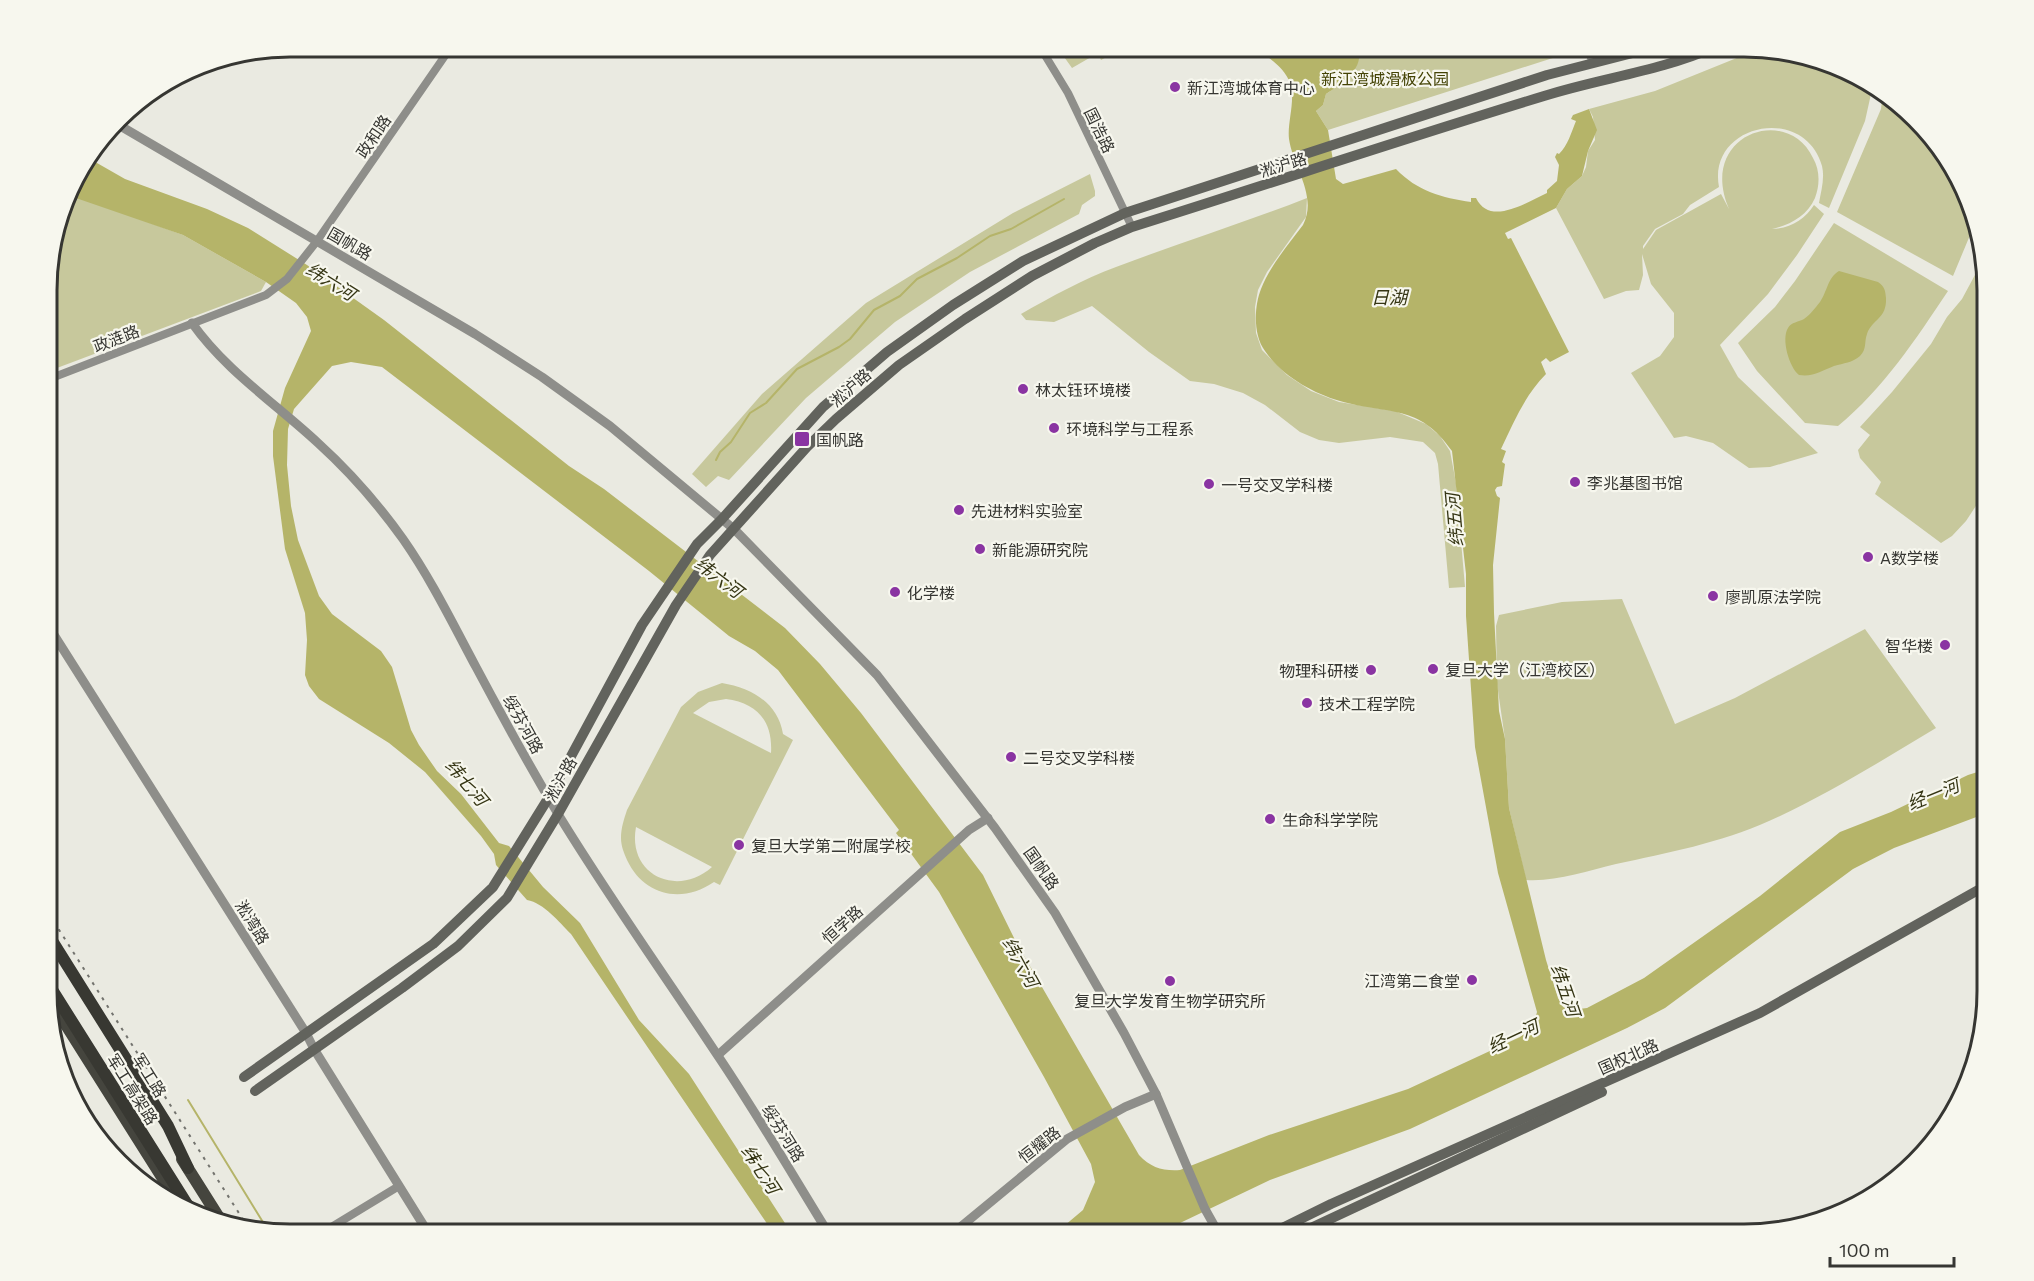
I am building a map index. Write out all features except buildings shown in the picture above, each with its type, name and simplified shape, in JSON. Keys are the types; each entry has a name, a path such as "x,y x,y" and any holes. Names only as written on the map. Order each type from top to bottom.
{"highway":[{"path":"57,949 168,1126 188,1168"},
{"name":"军工高架路","path":"57,998 183,1198"}],"main road":[{"name":"淞沪路","path":"244,1077 433,944 493,888 549,797 642,625 697,544 823,407 887,352 952,305 1023,261 1125,213 1547,75 1615,57"},
{"name":"淞沪路","path":"255,1091 458,946 507,898 558,814 676,605 710,555 735,530 807,447 899,365 1032,276 1095,243 1132,227 1545,95 1690,57"},
{"path":"1593,63 1598,81"},
{"name":"国权北路","path":"1290,1224 1760,1013 1977,891"},
{"name":"国权北路","path":"1319,1224 1764,1017 1977,899"},
{"name":"军工路","path":"57,957 216,1212"},
{"path":"58,1012 171,1191"}],"street":[{"name":"政和路","path":"266,295 287,279 306,256 443,57"},
{"name":"国浩路","path":"1047,57 1068,93 1132,227"},
{"path":"1591,57 1593,63"},
{"name":"国帆路","path":"123,127 475,334 543,377 610,426 735,530 877,675 988,818 1055,913 1156,1094 1213,1224"},
{"name":"政涟路","path":"57,376 266,295"},
{"name":"绥芬河路","path":"192,323 230,368 297,424 351,474 405,541 427,576 500,713 558,814 615,905 718,1055 823,1224"},
{"name":"淞湾路","path":"57,640 306,1033 423,1224"},
{"name":"恒学路","path":"718,1055 961,837 988,818"},
{"name":"恒耀路","path":"964,1224 1067,1139 1156,1094"},
{"path":"336,1224 399,1186"}],"green space":[{"path":"1064,57 1091,57 1072,68"},
{"name":"新江湾城滑板公园","path":"1358,57 1556,57 1328,130 1316,111 1323,105 1326,94 1344,82"},
{"path":"1739,57 1759,57 1789,61 1819,69 1871,95 1865,121 1829,208 1819,203 1823,171 1812,146 1797,134 1778,128 1759,129 1742,136 1727,148 1719,165 1719,187 1690,205 1683,214 1655,229 1643,246 1643,249 1656,230 1721,194 1729,209 1722,183 1725,162 1735,146 1749,135 1767,130 1784,132 1801,141 1817,167 1817,193 1812,204 1797,219 1772,229 1779,229 1796,222 1814,205 1824,214 1768,294 1720,345 1738,377 1818,453 1770,467 1749,468 1713,443 1686,436 1674,438 1631,373 1660,356 1674,337 1674,313 1651,284 1642,254 1643,275 1639,290 1626,291 1604,299 1556,208 1567,189 1582,176 1588,151 1595,140 1593,117 1589,109 1655,91"},
{"path":"1882,102 1909,125 1929,148 1953,187 1970,235 1953,276 1837,212 1881,109"},
{"path":"1090,174 1095,196 1082,205 1079,214 970,272 895,322 806,398 729,480 718,476 706,487 692,474 762,394 866,303 1013,213"},
{"path":"77,196 183,235 266,282 261,291 57,368 57,275 61,245"},
{"path":"1307,198 1306,217 1267,272 1258,290 1255,307 1256,333 1262,350 1287,375 1311,391 1339,402 1395,411 1426,424 1440,436 1450,451 1456,483 1465,587 1449,588 1438,464 1435,453 1423,442 1390,437 1339,443 1319,440 1300,432 1265,405 1243,393 1214,384 1190,381 1149,352 1092,306 1054,322 1026,320 1021,314 1104,272"},
{"path":"1834,223 1948,291 1884,380 1838,426 1805,423 1757,371 1738,343 1775,307"},
{"path":"1977,272 1977,504 1966,521 1952,536 1941,543 1875,494 1881,482 1860,458 1858,450 1870,435 1860,427 1931,344 1947,317 1962,299"},
{"path":"1622,599 1675,724 1735,698 1865,629 1936,728 1833,789 1750,829 1693,847 1571,875 1526,880 1509,808 1505,739 1497,684 1496,626 1499,615 1562,602"},
{"path":"722,683 753,693 776,714 783,734 793,740 720,885 714,882 689,893 665,893 643,882 634,872 623,849 622,831 627,810 681,707 698,692","holes":["726,699 746,705 761,716 769,732 771,753 693,713 709,702","636,827 712,867 684,881 670,881 658,877 647,869 639,858 635,844"]}],"water":[{"path":"1359,57 1351,75 1326,94 1323,105 1316,111 1328,130 1336,179 1343,184 1396,169 1412,183 1430,192 1471,202 1471,198 1476,198 1490,211 1509,210 1547,193 1547,190 1557,181 1559,165 1555,157 1569,139 1576,121 1571,119 1573,115 1589,109 1597,130 1588,151 1582,176 1567,189 1556,208 1505,233 1508,239 1511,238 1569,352 1550,362 1546,358 1541,362 1546,374 1526,400 1501,449 1506,451 1502,462 1505,464 1502,486 1495,490 1500,498 1493,565 1494,613 1499,711 1505,739 1509,808 1546,960 1563,1007 1571,1010 1587,1008 1644,978 1760,896 1840,832 1891,812 1977,772 1977,817 1894,848 1853,869 1665,1008 1410,1129 1270,1180 1177,1224 1066,1224 1083,1210 1095,1182 1091,1164 939,892 896,833 899,830 778,670 755,651 729,636 649,571 382,367 351,362 332,366 294,409 288,429 287,465 291,506 298,540 319,596 332,614 381,651 392,667 411,730 437,771 461,794 499,843 509,846 543,887 580,923 639,1020 689,1074 786,1224 767,1224 571,934 545,909 527,900 496,865 494,854 481,836 425,772 389,743 319,699 309,686 305,675 307,640 305,613 285,549 273,456 273,431 285,388 311,331 307,317 296,303 266,282 183,235 76,198 81,187 95,162 125,179 207,209 248,228 307,265 384,320 569,466 604,489 785,628 820,664 861,713 983,875 1016,942 1139,1155 1158,1168 1180,1170 1269,1135 1408,1089 1520,1037 1533,1027 1537,1012 1498,873 1475,747 1466,616 1466,574 1452,451 1440,436 1415,418 1402,413 1340,401 1308,388 1288,375 1272,360 1258,337 1256,312 1261,289 1274,264 1303,225 1308,203 1289,139 1292,90 1288,77 1269,58"},
{"path":"1839,271 1878,282 1883,287 1886,305 1882,315 1869,329 1864,351 1860,356 1813,374 1799,375 1792,366 1787,353 1786,333 1791,324 1804,319 1820,302 1832,277"}],"waterway":[{"path":"716,460 750,413 766,403 797,369 850,339 874,310 900,296 917,279 957,258 990,236 1011,229 1064,199"},
{"path":"188,1100 263,1222"}],"railway":[{"path":"57,927 243,1219"}],"place":[{"name":"新江湾城体育中心","path":"1175,87"},
{"name":"林太钰环境楼","path":"1023,389"},
{"name":"环境科学与工程系","path":"1054,428"},
{"name":"国帆路","path":"802,439"},
{"name":"李兆基图书馆","path":"1575,482"},
{"name":"一号交叉学科楼","path":"1209,484"},
{"name":"先进材料实验室","path":"959,510"},
{"name":"新能源研究院","path":"980,549"},
{"name":"A数学楼","path":"1868,557"},
{"name":"化学楼","path":"895,592"},
{"name":"廖凯原法学院","path":"1713,596"},
{"name":"智华楼","path":"1945,645"},
{"name":"复旦大学（江湾校区）","path":"1433,669"},
{"name":"物理科研楼","path":"1371,670"},
{"name":"技术工程学院","path":"1307,703"},
{"name":"二号交叉学科楼","path":"1011,757"},
{"name":"生命科学学院","path":"1270,819"},
{"name":"复旦大学第二附属学校","path":"739,845"},
{"name":"江湾第二食堂","path":"1472,980"},
{"name":"复旦大学发育生物学研究所","path":"1170,981"}],"water label":[{"name":"纬六河","path":"331,281"},
{"name":"日湖","path":"1389,297"},
{"name":"纬五河","path":"1454,520"},
{"name":"纬六河","path":"719,577"},
{"name":"纬七河","path":"467,782"},
{"name":"经一河","path":"1933,794"},
{"name":"纬六河","path":"1021,962"},
{"name":"纬五河","path":"1566,990"},
{"name":"经一河","path":"1513,1036"},
{"name":"纬七河","path":"761,1169"}]}
